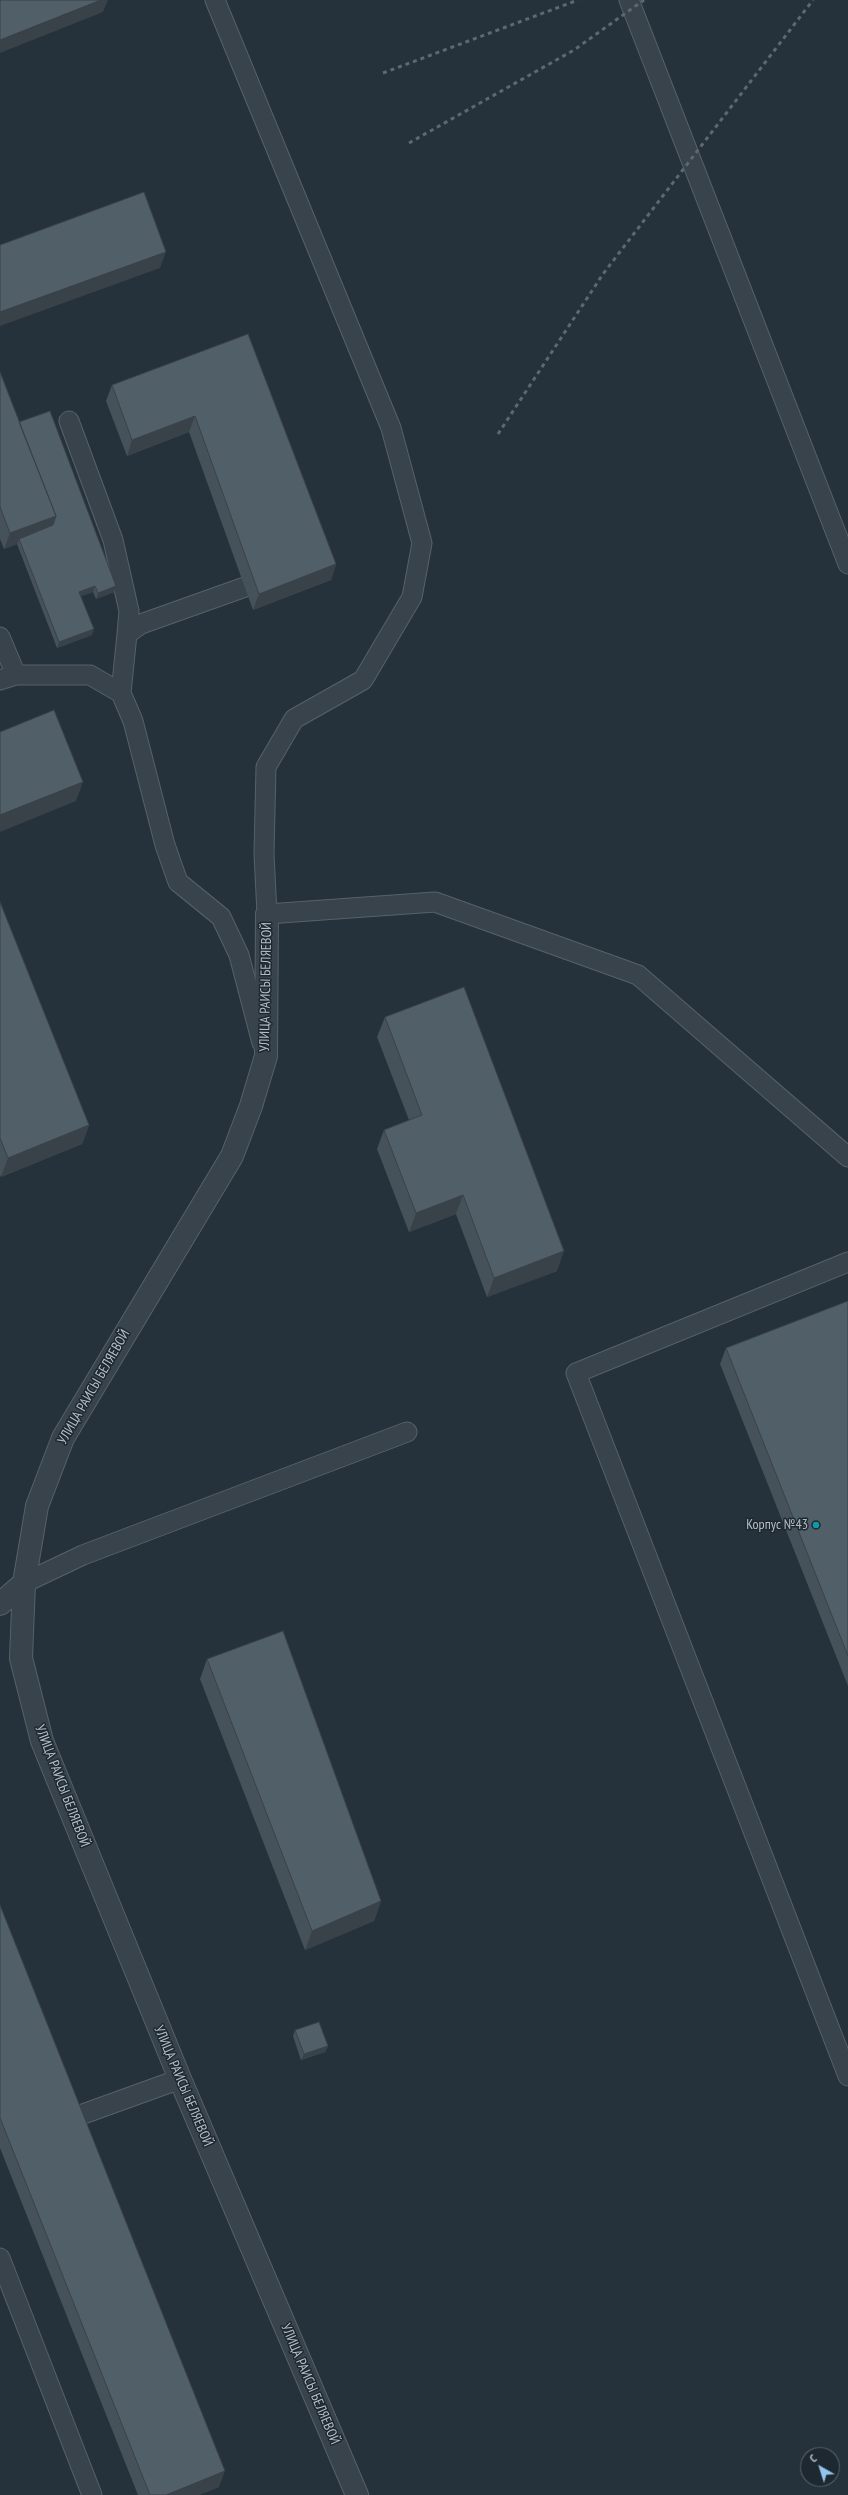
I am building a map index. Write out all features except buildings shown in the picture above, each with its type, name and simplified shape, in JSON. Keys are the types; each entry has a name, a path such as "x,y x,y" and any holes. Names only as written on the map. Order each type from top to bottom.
{"street":[{"name":"УЛИЦА РАИСЫ БЕЛЯЕВОЙ","path":"267,914 266,1056 251,1106 232,1156 63,1438 37,1506 24,1583 21,1658 42,1741 180,2080 357,2495"},
{"path":"0,1585 24,1583"},
{"path":"0,1604 24,1583"}],"lane":[{"path":"215,0 391,428 422,543 412,596 363,680 294,719 266,767 264,854 267,914 435,902 638,975 848,1157"},
{"path":"629,0 848,564"},
{"path":"69,421 113,540 130,611 121,693 133,721 165,845 178,882 221,917 239,955 266,1056"},
{"path":"127,634 140,624 245,587"},
{"path":"0,637 8,678 90,675 121,693"},
{"path":"848,1262 576,1373 848,2076"},
{"path":"24,1583 83,1555 407,1432"},
{"path":"72,2118 180,2080"},
{"path":"0,2258 92,2495"}],"railway":[{"path":"383,73 578,0"},
{"path":"409,143 574,50 644,0"},
{"path":"498,434 603,274 813,0"}],"place":[{"name":"Корпус №43","path":"816,1525"}]}
